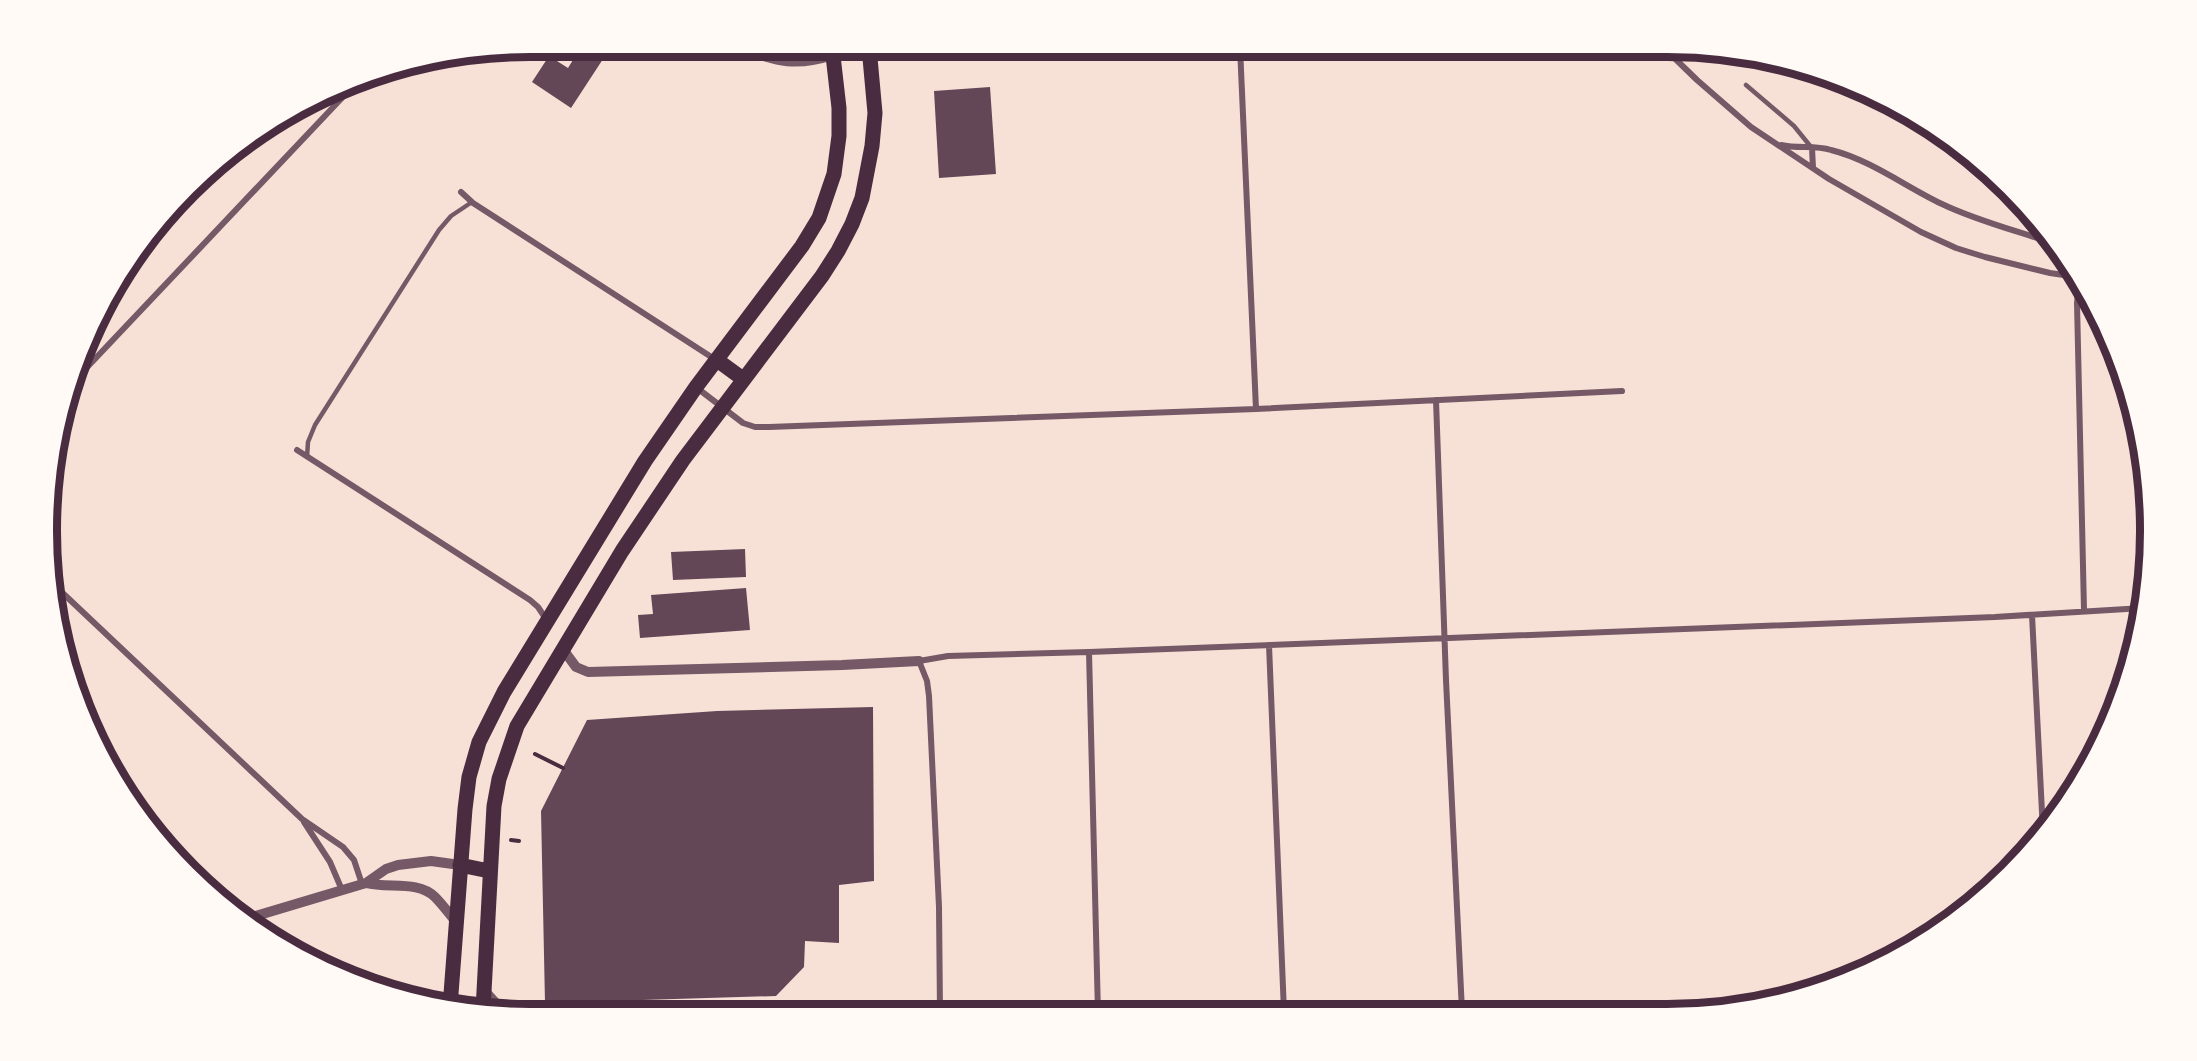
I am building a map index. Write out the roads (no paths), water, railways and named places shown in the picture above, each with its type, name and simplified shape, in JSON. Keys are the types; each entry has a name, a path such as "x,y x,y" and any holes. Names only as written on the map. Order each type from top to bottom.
{"main road":[{"path":"451,997 467,792 479,742 495,708 645,461 696,387 802,246 825,203 834,174 839,136 839,108 833,57"},
{"path":"483,1001 494,806 498,779 507,749 524,711 660,493 838,251 862,198 868,173 875,113 870,57"},
{"path":"717,360 743,379"},
{"path":"547,621 562,648"},
{"path":"460,865 489,871"}],"street":[{"path":"771,57 801,63 816,57"},
{"path":"1240,57 1256,408"},
{"path":"1675,57 1733,112 1778,144 1813,168 1921,232 1949,245 1985,257 2065,275"},
{"path":"85,369 345,95"},
{"path":"1778,144 1837,152 1881,171 1949,207 2039,238"},
{"path":"1812,148 1813,168"},
{"path":"461,192 472,202 717,360"},
{"path":"2078,295 2084,610"},
{"path":"696,387 747,425 769,427 1623,391"},
{"path":"1436,400 1444,638 1462,1004"},
{"path":"297,450 530,600 538,607 547,621"},
{"path":"61,591 302,819 343,847 354,860 364,883"},
{"path":"562,648 576,667 588,672 842,665 919,661 948,656 2032,615 2133,608"},
{"path":"2032,615 2042,819"},
{"path":"1269,645 1284,1004"},
{"path":"1089,652 1098,1004"},
{"path":"919,661 927,681 929,696 939,907 940,1004"},
{"path":"302,819 327,856 342,890"},
{"path":"256,916 364,883 398,865 431,861 460,865"},
{"path":"364,883 414,887 426,892 435,897 457,923"},
{"path":"483,989 495,1003"}],"lane":[{"path":"1746,85 1794,126 1812,148"},
{"path":"307,457 308,442 315,425 439,230 451,216 472,202"}]}
